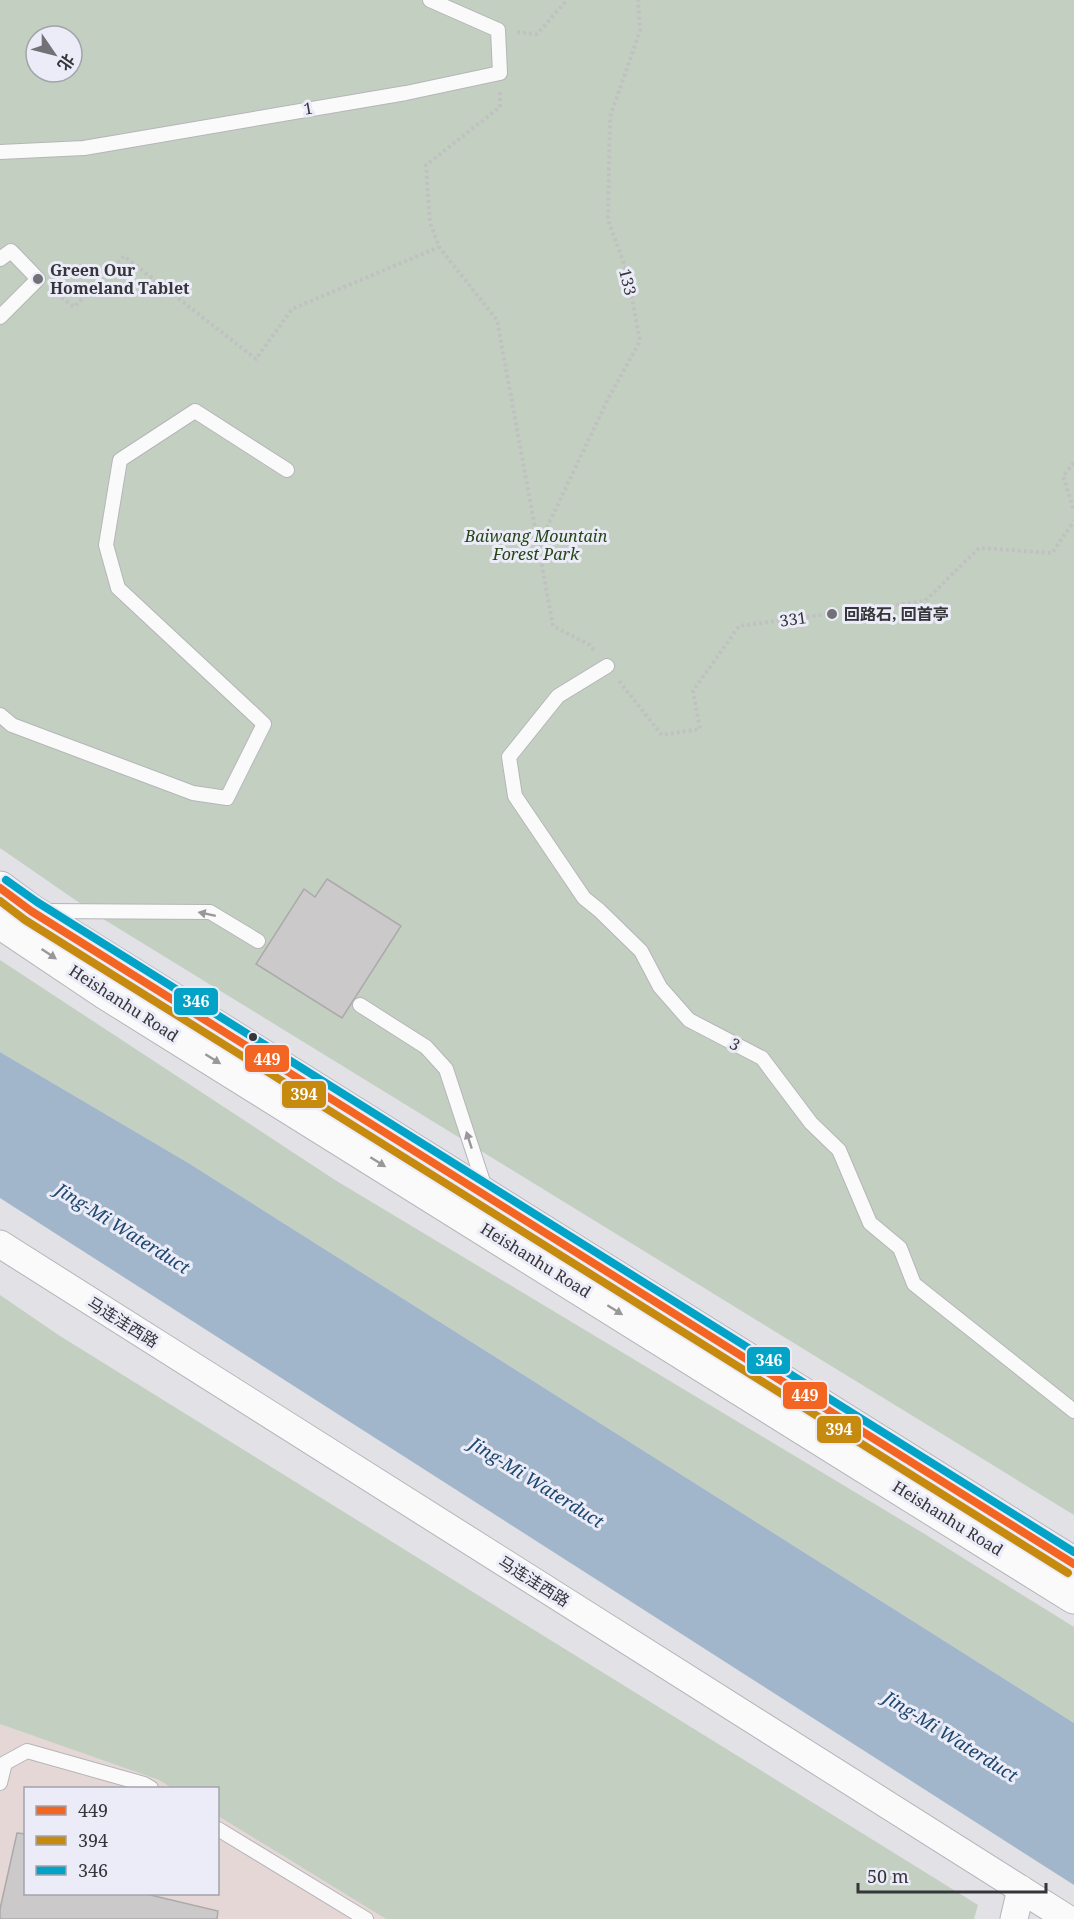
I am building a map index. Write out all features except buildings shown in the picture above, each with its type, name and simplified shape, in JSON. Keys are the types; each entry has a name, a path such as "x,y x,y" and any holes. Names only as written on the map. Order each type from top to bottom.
{"main road":[{"name":"Heishanhu Road","path":"0,888 31,911 1074,1564"},
{"name":"Heishanhu Road","path":"0,921 106,993 1074,1597"}],"street":[{"name":"马连洼西路","path":"0,1244 1068,1919"},
{"path":"1014,1919 1021,1889"}],"lane":[{"path":"430,0 498,30 500,73"},
{"name":"1","path":"0,152 84,148 406,93 500,73"},
{"path":"0,259 11,250 38,279 0,317"},
{"path":"0,715 12,725 193,794 228,798 264,724 118,588 106,545 120,460 195,411 287,470"},
{"name":"3","path":"607,666 558,696 509,757 515,796 521,806 584,898 641,951 660,987 689,1020 762,1058 811,1123 839,1150 870,1223 900,1248 914,1284 1074,1411"},
{"path":"31,911 210,912 258,941"},
{"path":"360,1005 426,1047 446,1069 487,1196"},
{"path":"0,1783 5,1763 27,1751 149,1787"},
{"path":"219,1830 366,1919"}],"path":[{"path":"498,30 537,34 567,0"},
{"name":"133","path":"538,546 608,399 640,341 627,272 608,220 610,117 640,31 638,0"},
{"path":"500,73 500,107 426,165 430,222 439,247 496,320 553,626 590,645 607,666"},
{"path":"38,279 74,306 124,256 256,360 292,309 439,247"},
{"path":"1074,463 1063,476 1074,512"},
{"name":"331","path":"607,666 662,735 700,729 693,691 739,626 925,601 979,548 1052,553 1074,521"}],"shaded area":[{"path":"0,1724 159,1780 170,1787 24,1787 24,1895 219,1895 219,1817 386,1919 0,1919"}],"green space":[{"name":"Baiwang Mountain Forest Park","path":"0,0 1074,0 1074,1515 100,917 0,848"},
{"path":"0,960 335,1180 923,1533 1074,1627 1074,1723 190,1164 0,1052"},
{"path":"0,1295 60,1336 978,1905 974,1919 386,1919 219,1817 219,1787 170,1787 159,1780 0,1724"}],"water":[{"name":"Jing-Mi Waterduct","path":"0,1052 190,1164 1074,1723 1074,1885 0,1198"}],"transit line":[{"name":"346","path":"6,880 37,902 1074,1552"},
{"name":"449","path":"0,888 31,911 1074,1564"},
{"name":"394","path":"0,901 25,920 1068,1573"}],"place":[{"name":"Green Our Homeland Tablet","path":"38,279"},
{"name":"回路石, 回首亭","path":"832,614"}]}
